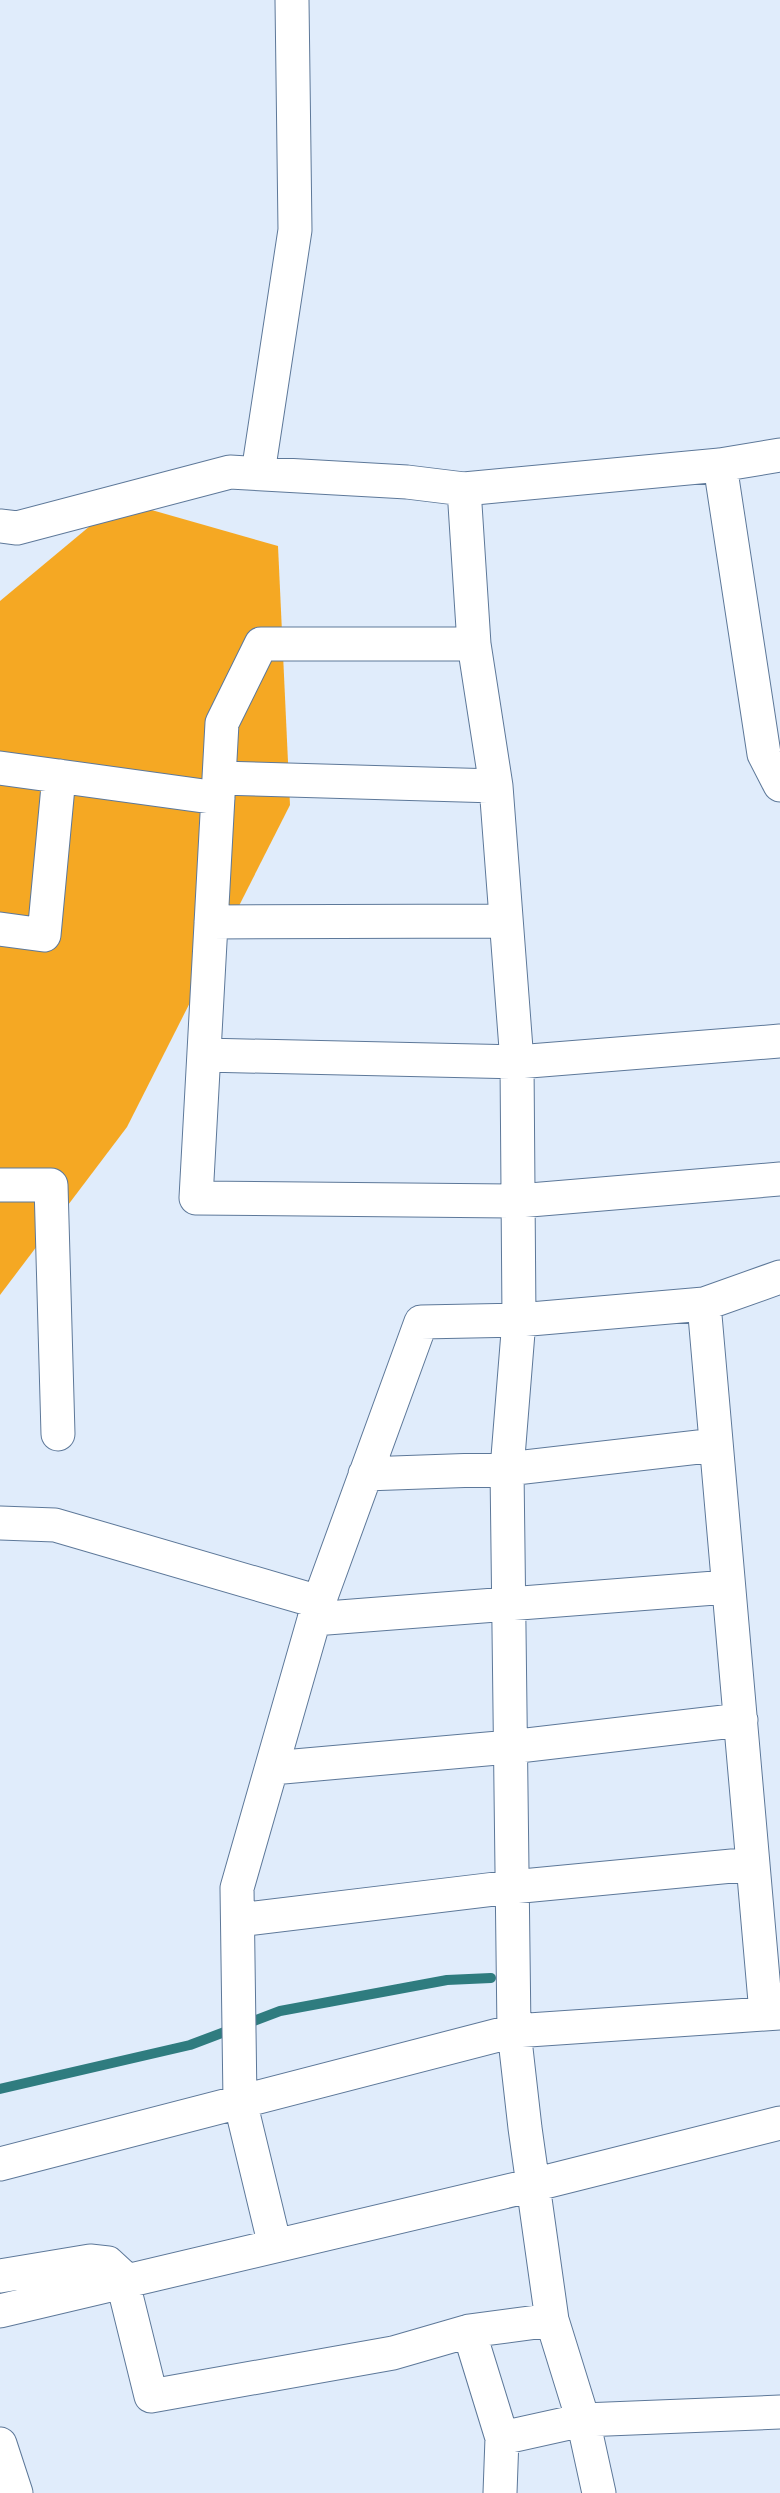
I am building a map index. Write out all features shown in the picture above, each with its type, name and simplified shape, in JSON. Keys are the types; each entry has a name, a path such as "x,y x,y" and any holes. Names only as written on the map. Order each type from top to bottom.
{"street":[{"path":"258,473 295,230 292,0"},
{"path":"0,526 17,528 230,472 407,482 464,489 720,465 780,455"},
{"path":"720,465 764,754 780,785"},
{"path":"464,489 474,644 496,786 517,1062 519,1320 507,1469 514,2031 552,2320 583,2420 599,2493"},
{"path":"474,644 261,644 222,723 196,1198 518,1201 780,1179"},
{"path":"0,768 59,776 218,788 496,786"},
{"path":"0,929 44,935 59,776"},
{"path":"211,922 505,921"},
{"path":"204,1055 517,1062 780,1041"},
{"path":"0,1185 51,1185 58,1434"},
{"path":"274,2246 240,2101 237,1888 316,1611 421,1322 519,1320 704,1304 780,1277"},
{"path":"0,2163 514,2031 773,2013 753,1864 704,1304"},
{"path":"365,1474 507,1469 716,1445"},
{"path":"0,1524 55,1525 316,1611 509,1606 728,1587"},
{"path":"272,1768 510,1747 741,1720"},
{"path":"238,1920 512,1887 753,1864"},
{"path":"0,2311 533,2185 780,2123"},
{"path":"0,2276 90,2261 108,2263 121,2275 151,2396 393,2353 469,2331 552,2320"},
{"path":"469,2331 502,2438 500,2493"},
{"path":"502,2438 583,2420 780,2412"},
{"path":"0,2444 16,2493"}],"shaded area":[{"path":"120,501 278,546 290,805 127,1127 0,1295 0,601"}],"waterway":[{"path":"0,2089 190,2045 280,2011 447,1980 491,1978"}]}
